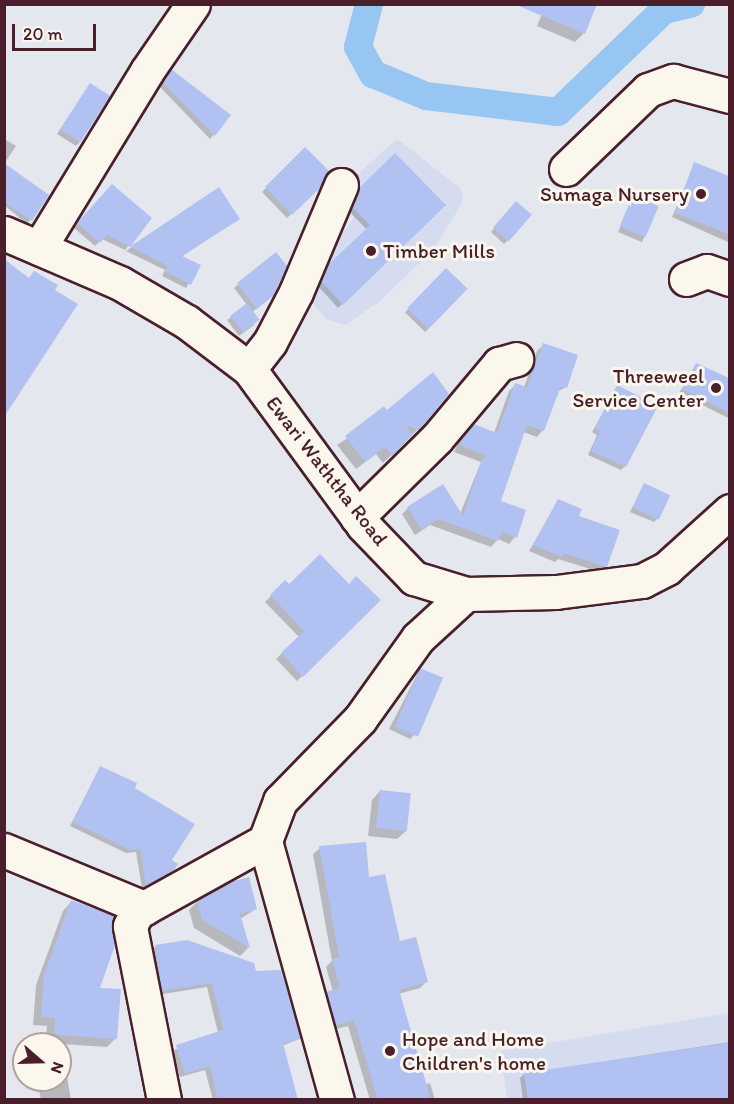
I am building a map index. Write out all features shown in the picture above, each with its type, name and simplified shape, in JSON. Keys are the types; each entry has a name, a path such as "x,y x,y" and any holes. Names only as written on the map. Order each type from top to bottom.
{"street":[{"path":"39,248 147,71 194,4"},
{"path":"566,170 648,90 674,81 729,96"},
{"path":"249,369 270,342 296,292 341,185"},
{"name":"Ewari Waththa Road","path":"4,232 120,283 187,322 249,369 357,517 414,578 465,594 556,592 642,581 667,568 729,511"},
{"path":"686,279 707,271 729,279"},
{"path":"357,517 429,446 499,364 516,359"},
{"path":"337,1100 265,841 280,801 360,719 418,638 465,594"},
{"path":"164,1100 130,926 144,908 265,841"},
{"path":"4,850 144,908"}],"shaded area":[{"path":"397,139 459,187 463,196 461,205 433,250 379,302 345,325 326,319 302,290 326,244 347,228 354,217 337,203 349,182"},
{"path":"729,1013 729,1099 507,1099 500,1051"}],"building":[{"path":"514,4 597,4 585,34"},
{"path":"171,69 231,115 215,136 162,82"},
{"path":"90,83 110,96 80,142 60,129"},
{"path":"305,147 329,171 319,189 292,215 265,187"},
{"name":"Timber Mills","path":"395,153 446,205 343,305 321,281 327,266 370,225 352,207 359,188"},
{"name":"Sumaga Nursery","path":"694,162 729,176 729,234 675,213"},
{"path":"4,163 49,195 32,221 4,202"},
{"path":"112,184 152,218 131,246 219,187 240,219 182,256 201,265 191,285 165,271 168,266 107,235 100,243 77,223"},
{"path":"633,195 659,206 645,237 620,226"},
{"path":"516,201 532,215 509,241 493,227"},
{"path":"276,252 287,266 273,296 257,309 237,283"},
{"path":"4,259 29,278 34,271 58,285 55,290 78,304 4,417"},
{"path":"446,268 468,289 429,329 407,308"},
{"path":"247,303 260,320 243,332 230,316"},
{"path":"543,343 578,355 567,388 561,386 544,431 527,425 501,501 526,510 517,538 502,532 498,541 438,519 422,530 407,507 443,484 463,516 482,459 487,456 460,445 464,435 474,424 497,433 515,383 527,387"},
{"path":"696,363 729,378 729,413 682,389"},
{"path":"433,372 449,394 419,430 406,425 412,435 392,456 385,447 365,462 345,436 384,406 387,410"},
{"path":"617,385 658,406 626,467 591,451 600,431 595,428"},
{"path":"644,483 670,495 659,520 633,507"},
{"path":"558,499 582,509 579,516 620,530 607,567 563,553 562,557 533,545"},
{"path":"320,554 349,584 356,576 381,600 303,677 281,653 304,631 270,595 285,580 289,584"},
{"path":"420,668 443,678 418,737 395,727"},
{"path":"100,766 137,783 135,788 195,824 172,860 178,864 174,870 146,886 140,849 130,850 73,822"},
{"path":"380,790 411,793 407,831 376,828"},
{"path":"366,842 369,877 385,874 400,941 416,937 428,982 399,990 431,1100 378,1100 354,1020 336,1025 326,992 340,988 332,959 339,957 319,846"},
{"path":"249,877 257,909 240,914 250,948 202,920 197,900 230,882"},
{"path":"71,900 114,916 115,945 100,988 121,989 117,1039 72,1036 72,1032 54,1032 55,1018 41,1017 44,975"},
{"path":"187,940 254,963 256,971 281,970 301,1039 283,1043 298,1100 218,1100 210,1066 185,1074 176,1045 223,1030 212,983 162,991 155,945"},
{"path":"729,1043 729,1100 528,1100 524,1073"}],"waterway":[{"path":"369,4 358,47 373,74 426,96 558,112 664,10 691,4"}],"place":[{"name":"Sumaga Nursery","path":"701,194"},
{"name":"Timber Mills","path":"371,251"},
{"name":"Threeweel Service Center","path":"716,388"},
{"name":"Hope and Home Children's home","path":"390,1051"}]}
